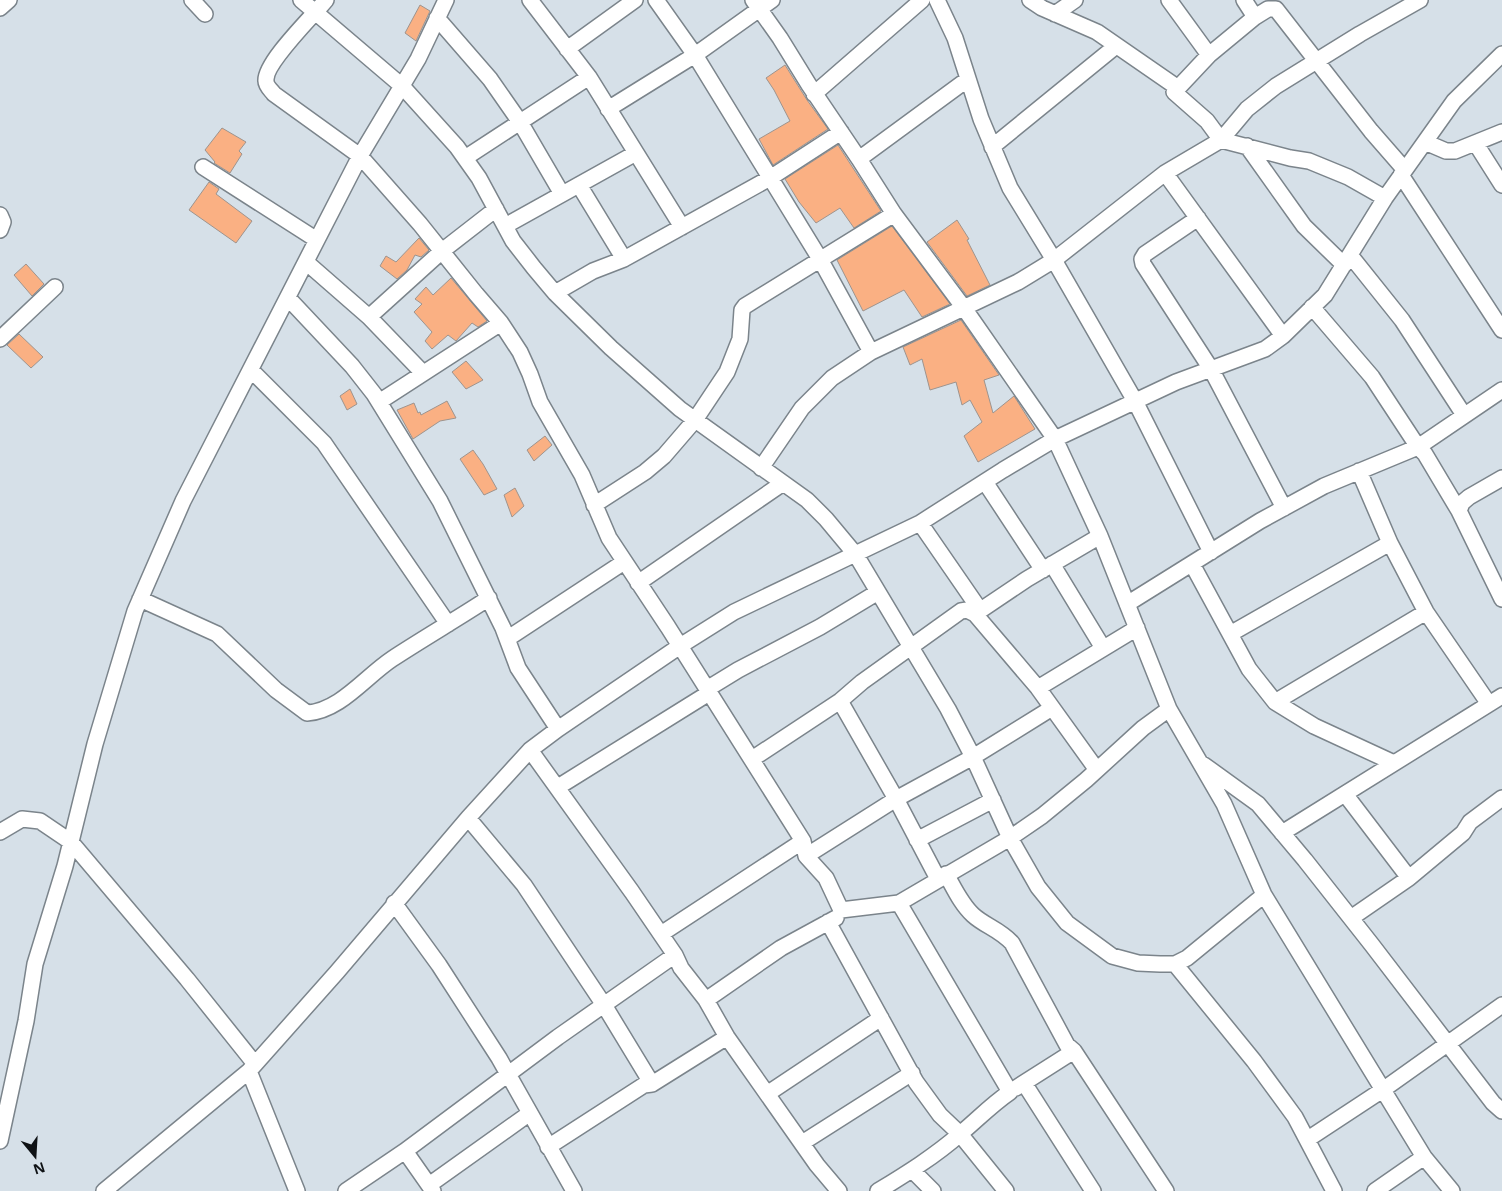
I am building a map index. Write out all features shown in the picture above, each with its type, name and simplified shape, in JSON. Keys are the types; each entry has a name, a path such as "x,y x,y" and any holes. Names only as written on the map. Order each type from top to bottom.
{"street":[{"path":"0,8 9,0"},
{"path":"192,0 205,14"},
{"path":"301,0 402,86 465,158 479,178 514,241 555,293 637,373 680,410 807,500 826,519 856,555 948,709 973,756 1010,838 1038,887 1067,923 1112,956 1138,963 1175,964 1187,958 1264,895"},
{"path":"326,0 280,52 268,73 267,84 274,94 360,156 420,224 501,322 520,352 540,402 578,466 609,538 803,840 806,856 826,878 841,910 838,917 781,948 706,1000"},
{"path":"530,0 589,77 682,227"},
{"path":"567,49 635,0"},
{"path":"656,0 695,54 820,259 871,352"},
{"path":"814,94 922,0"},
{"path":"937,0 955,38 981,119 1010,188 1054,260 1135,401 1211,552"},
{"path":"1030,0 1042,8 1097,32 1178,88"},
{"path":"1055,14 1075,0"},
{"path":"1169,0 1209,55"},
{"path":"1244,0 1255,17"},
{"path":"761,468 802,408 832,378 871,352 1018,282 1054,260 1165,173 1221,140 1247,109 1276,86 1420,0"},
{"path":"0,1141 2,1119 26,1021 35,964 71,842 95,744 135,611 183,501 360,156 418,59 443,1"},
{"path":"608,108 695,54 762,3 780,38 814,94 894,214 964,308 1055,440 1100,536 1169,709 1224,804 1264,895 1424,1157 1452,1191"},
{"path":"1385,198 1348,177 1309,161 1221,140 1207,121 1174,92 1209,55 1255,17 1268,9 1276,9 1403,172 1477,293 1502,330"},
{"path":"437,18 490,79 520,122 562,194"},
{"path":"992,147 1116,46"},
{"path":"104,1191 252,1068 337,972 468,818 530,750 558,729 680,646 734,612 920,523 1055,440 1176,382 1265,349 1283,336 1325,295 1385,198 1454,101 1502,54"},
{"path":"465,158 589,77"},
{"path":"859,160 968,79"},
{"path":"555,293 593,271 624,259 770,178 841,132"},
{"path":"1425,142 1446,151 1455,151 1502,132"},
{"path":"1476,144 1502,185"},
{"path":"1247,146 1304,226 1347,260 1402,320 1464,416"},
{"path":"506,226 636,153"},
{"path":"203,166 317,240"},
{"path":"1165,173 1283,336"},
{"path":"579,185 624,259"},
{"path":"369,317 442,252 496,209"},
{"path":"594,505 645,472 664,456 694,420 727,372 740,339 742,310 745,306 894,214"},
{"path":"0,215 3,222 0,230"},
{"path":"1198,218 1145,254 1142,264 1211,369 1284,508"},
{"path":"306,262 369,317 423,373"},
{"path":"0,339 55,286"},
{"path":"288,298 352,366 379,402 440,501 489,598 518,668 558,729"},
{"path":"1312,308 1372,377 1418,447 1425,454 1460,511 1502,598"},
{"path":"379,402 501,322"},
{"path":"251,370 324,443 448,624"},
{"path":"1127,604 1284,508 1324,486 1418,447 1502,390"},
{"path":"1359,471 1390,543 1426,612 1489,704"},
{"path":"1460,511 1462,503 1469,497 1502,478"},
{"path":"985,482 1048,567 1103,648"},
{"path":"638,583 783,484"},
{"path":"920,523 978,612 1038,688 1097,770"},
{"path":"752,759 840,701 862,682 961,611 978,612 1100,536"},
{"path":"1230,634 1390,543"},
{"path":"507,639 624,562"},
{"path":"1192,564 1250,669 1275,702 1314,726 1394,763"},
{"path":"558,787 738,670 820,627 878,592"},
{"path":"140,599 217,634 276,690 306,713 318,712 330,707 390,660 489,598"},
{"path":"1275,702 1426,612"},
{"path":"1038,688 1137,628"},
{"path":"1282,833 1502,696"},
{"path":"840,701 917,840 965,908 975,917 1002,933 1012,943 1067,1045 1074,1051 1166,1191"},
{"path":"806,856 896,800 1052,708"},
{"path":"841,910 899,903 1010,838 1042,816 1143,728 1169,709"},
{"path":"530,750 661,934 682,968 706,1000 727,1037 817,1165 839,1191"},
{"path":"1199,761 1258,804 1351,918 1493,1103 1502,1111"},
{"path":"1345,794 1409,878"},
{"path":"1351,918 1409,878 1463,833 1470,822 1502,798"},
{"path":"917,840 993,800"},
{"path":"468,818 524,885 604,1005 652,1084"},
{"path":"0,832 22,819 40,821 71,842 187,979 252,1068 297,1191"},
{"path":"661,934 803,840"},
{"path":"394,903 439,964 508,1074 574,1191"},
{"path":"899,903 1010,1092"},
{"path":"828,922 916,1082 940,1115 960,1134 1006,1191"},
{"path":"346,1191 405,1151 508,1074 675,955"},
{"path":"1175,964 1254,1061 1295,1117 1334,1191"},
{"path":"1308,1139 1384,1089 1502,1005"},
{"path":"767,1094 881,1018"},
{"path":"548,1147 644,1085 652,1084 727,1037"},
{"path":"878,1191 912,1170 960,1134 978,1116 1010,1092 1074,1051"},
{"path":"802,1143 912,1073"},
{"path":"1024,1084 1093,1191"},
{"path":"405,1151 431,1188 530,1113"},
{"path":"1375,1191 1424,1157"},
{"path":"912,1170 933,1191"}],"building":[{"path":"420,5 430,11 416,41 405,33"},
{"path":"785,65 828,129 773,165 759,139 790,121 766,78"},
{"path":"222,128 246,142 239,151 242,154 230,173 214,163 205,150"},
{"path":"838,145 881,211 854,228 840,208 816,223 799,202 785,179"},
{"path":"209,182 219,189 216,194 252,221 236,243 189,210"},
{"path":"957,220 969,239 967,240 990,285 967,296 927,242"},
{"path":"892,226 950,304 922,317 904,290 863,311 837,260"},
{"path":"419,238 429,250 421,257 415,255 407,270 397,279 380,266 386,256 396,262"},
{"path":"26,264 44,284 32,296 14,275"},
{"path":"451,278 487,321 478,327 472,323 456,341 448,335 432,349 425,341 432,332 414,312 422,304 415,299 426,287 433,295"},
{"path":"961,320 999,375 984,380 993,413 1014,396 1035,429 978,462 964,436 982,422 970,400 962,405 956,382 930,390 922,359 910,365 903,347"},
{"path":"19,334 43,357 31,368 7,345"},
{"path":"466,361 483,380 466,389 452,372"},
{"path":"350,389 357,404 347,410 340,396"},
{"path":"447,401 456,418 440,421 413,439 397,410 414,403 418,413 420,412 421,415"},
{"path":"545,436 552,445 534,461 527,450"},
{"path":"473,450 497,489 484,495 460,459"},
{"path":"515,488 524,506 512,517 504,495"}]}
